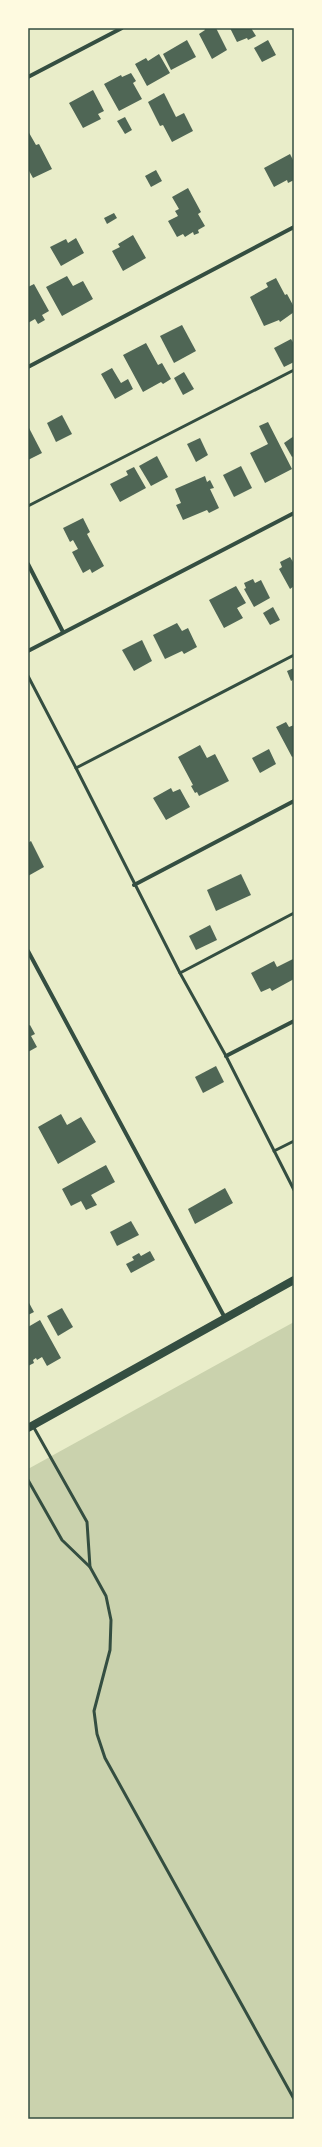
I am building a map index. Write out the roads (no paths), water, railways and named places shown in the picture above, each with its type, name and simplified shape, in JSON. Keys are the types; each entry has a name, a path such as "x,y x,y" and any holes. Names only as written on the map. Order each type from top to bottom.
{"main road":[{"path":"30,1427 294,1280"}],"street":[{"path":"28,77 122,28"},
{"path":"28,367 294,227"},
{"path":"28,651 294,513"},
{"path":"28,564 63,632"},
{"path":"134,885 294,801"},
{"path":"28,951 225,1318"},
{"path":"226,1056 294,1021"}],"lane":[{"path":"28,506 294,370"},
{"path":"76,768 294,655"},
{"path":"28,676 180,974 226,1056 294,1190"},
{"path":"180,974 294,914"},
{"path":"274,1151 294,1141"},
{"path":"30,1427 87,1522 90,1567"},
{"path":"28,1480 62,1540 90,1567 106,1596 111,1620 110,1650 94,1711 101,1747 294,2099"}]}
